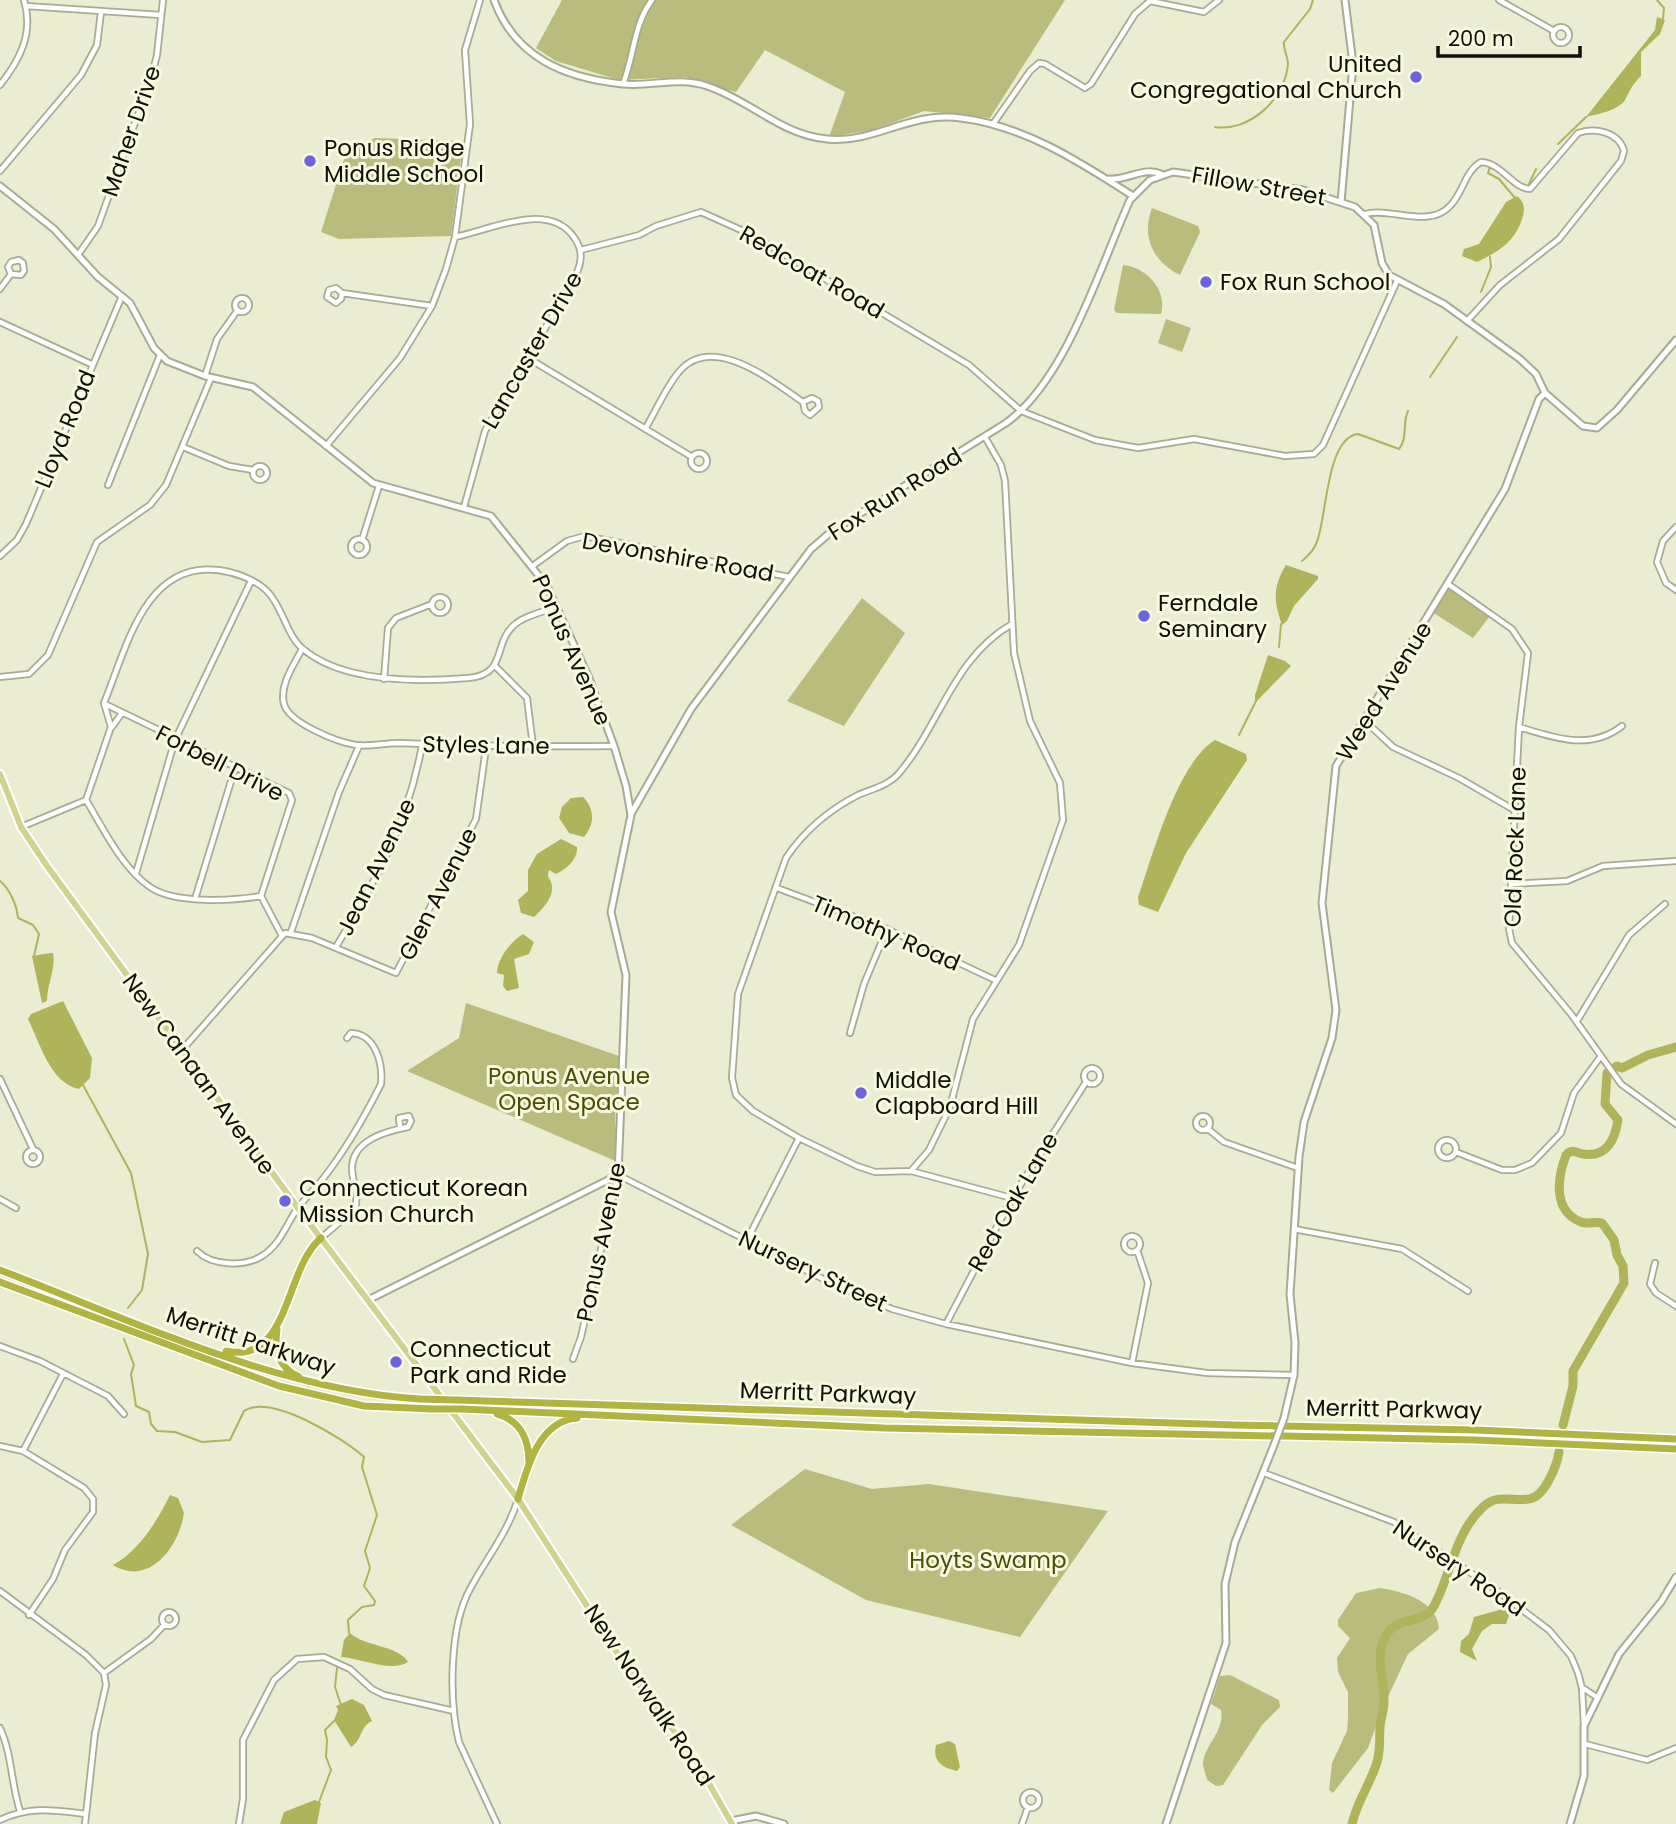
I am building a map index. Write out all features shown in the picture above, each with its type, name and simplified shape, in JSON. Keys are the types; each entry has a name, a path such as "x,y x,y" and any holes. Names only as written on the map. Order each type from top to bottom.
{"highway":[{"path":"201,1346 240,1354 263,1345 277,1327 307,1251 321,1238"},
{"name":"Merritt Parkway","path":"0,1270 274,1374 319,1386 370,1395 420,1399 1220,1425 1476,1430 1676,1439"},
{"name":"Merritt Parkway","path":"0,1282 279,1386 364,1406 884,1427 1474,1440 1676,1449"},
{"path":"277,1327 276,1351 284,1366 319,1386"},
{"path":"482,1410 510,1419 519,1426 526,1437 529,1466"},
{"path":"519,1499 529,1466 544,1435 559,1421 602,1415"}],"main road":[{"name":"New Canaan Avenue","path":"0,774 2,787 21,827 298,1208 519,1499 564,1567"},
{"name":"New Norwalk Road","path":"564,1567 631,1674 695,1759 731,1823"}],"street":[{"name":"Maher Drive","path":"78,255 98,226 151,78 157,55 163,0"},
{"path":"325,447 400,359 432,306 455,237 470,118 465,50 480,0"},
{"path":"494,0 510,33 531,55 567,70 623,84 680,80 706,85 754,107 783,127 827,139 860,137 920,117 960,117 993,124 1024,133 1133,196"},
{"path":"623,84 634,55 640,19 652,0"},
{"path":"993,124 1030,71 1039,64 1045,64 1085,88 1091,84 1135,14 1150,1 1204,12 1219,0"},
{"path":"1341,202 1353,64 1345,0"},
{"path":"1499,0 1554,31"},
{"path":"0,85 23,49 27,32 25,3 101,12 161,15"},
{"path":"0,171 86,67 97,45 101,12"},
{"path":"1466,321 1500,285 1559,239 1621,161 1625,154 1622,145 1608,134 1586,130 1570,139 1530,189 1524,188 1495,164 1481,162 1474,166 1457,198 1442,213 1429,217 1376,211 1365,214 1377,232 1384,267 1397,281 1444,304 1466,321 1533,369 1545,393 1583,426 1597,428 1617,410 1676,340"},
{"name":"Fillow Street","path":"1105,178 1123,180 1150,171 1161,174 1184,173 1303,190 1341,202 1365,214"},
{"name":"Fillow Street","path":"1133,196 1143,184 1161,174"},
{"path":"1133,176 1143,184"},
{"path":"0,186 54,229 134,307 160,355 108,485"},
{"name":"Fox Run Road","path":"631,815 691,709 811,550 832,531 985,437 1021,411 1035,396 1069,341 1133,196"},
{"name":"Redcoat Road","path":"581,250 639,235 656,226 701,212 718,217 969,365 1021,411"},
{"name":"Lancaster Drive","path":"455,237 524,220 550,219 563,224 581,250 581,264 575,277 485,431 464,507"},
{"path":"0,289 11,274"},
{"path":"1021,411 1095,440 1138,449 1194,439 1285,456 1314,454 1323,445 1349,393 1397,281"},
{"path":"342,293 432,306"},
{"name":"Lloyd Road","path":"0,556 17,540 26,524 91,364 122,296"},
{"path":"0,677 29,674 38,668 48,655 97,542 159,496 183,447 208,377 217,340 237,311"},
{"path":"0,322 91,364"},
{"name":"Ponus Avenue","path":"160,355 178,367 253,387 325,447 379,486 491,516 534,565 558,606 589,678 614,746 631,815 611,912 626,975 618,1175 581,1337 573,1359"},
{"path":"645,429 678,373 696,359 710,356 720,356 739,363 803,402"},
{"path":"528,358 692,457"},
{"name":"Weed Avenue","path":"1166,1824 1226,1643 1225,1584 1235,1542 1284,1418 1294,1375 1295,1343 1290,1303 1298,1168 1304,1122 1335,1024 1335,990 1322,914 1334,777 1340,758 1509,480 1536,403 1545,393"},
{"path":"911,1171 929,1150 950,1107 973,1019 1019,945 1063,820 1064,804 1060,783 1030,720 1021,691 1012,624 1007,491 1001,465 985,437"},
{"path":"183,447 229,466 253,470"},
{"path":"362,540 379,486"},
{"path":"1676,527 1663,541 1657,562 1666,583 1676,590"},
{"name":"Devonshire Road","path":"534,565 567,541 585,536 789,577"},
{"path":"111,727 104,703 140,616 170,579 211,569 231,572 251,581 266,590 275,602 302,649 349,672 384,679 470,678 495,666 503,641 513,626 558,606"},
{"path":"136,874 175,740 251,581"},
{"name":"Old Rock Lane","path":"1448,584 1512,629 1525,645 1528,666 1520,727 1509,929 1512,943 1577,1021 1621,1084 1676,1124"},
{"path":"384,679 388,628 396,618 432,604"},
{"path":"1012,624 985,641 968,660 899,774 832,810 811,828 786,858 738,994 732,1078 736,1095 743,1104 799,1138 875,1172 911,1171 1012,1198"},
{"name":"Styles Lane","path":"302,649 283,689 288,712 319,731 359,746 614,746"},
{"path":"495,666 527,698 533,746"},
{"name":"Forbell Drive","path":"104,703 175,740 289,793 292,800 261,895"},
{"path":"21,827 86,800 111,727 122,713"},
{"path":"1365,720 1393,747 1458,778 1517,811"},
{"path":"1520,727 1580,742 1608,738 1622,726"},
{"name":"Jean Avenue","path":"336,947 387,855 409,805 422,745"},
{"path":"291,932 339,792 359,746"},
{"name":"Glen Avenue","path":"281,934 291,932 336,947 396,974 476,819 486,748"},
{"path":"195,899 235,768"},
{"path":"626,786 644,791"},
{"path":"86,800 136,874 152,889 195,899 261,895 281,934 182,1050"},
{"path":"1511,884 1567,881 1604,866 1676,861"},
{"name":"Timothy Road","path":"777,888 887,929 995,980"},
{"path":"1577,1021 1629,935 1665,904"},
{"path":"850,1033 864,984 887,929"},
{"path":"197,1251 205,1259 223,1262 236,1263 261,1257 278,1242 298,1208 323,1180 380,1084 382,1070 369,1040 351,1033 346,1038"},
{"path":"1456,1152 1456,1146 1448,1140 1437,1149 1443,1157 1456,1152 1502,1170 1516,1170 1532,1163 1561,1133 1574,1093 1601,1056"},
{"path":"0,1079 33,1149"},
{"name":"Red Oak Lane","path":"946,1324 1012,1198 1086,1082"},
{"path":"321,1238 355,1209 357,1192 352,1166 360,1147 369,1139 401,1127"},
{"path":"1208,1129 1224,1142 1298,1168"},
{"path":"747,1240 799,1138"},
{"path":"368,1300 618,1175"},
{"name":"Nursery Street","path":"618,1175 875,1303 946,1324 1132,1363 1207,1373 1294,1375"},
{"path":"0,1199 16,1208"},
{"path":"1294,1229 1402,1249 1468,1291"},
{"path":"1132,1363 1149,1283 1137,1250"},
{"path":"1655,1263 1650,1284 1656,1293 1676,1306"},
{"path":"0,1346 108,1396 124,1414"},
{"path":"23,1451 63,1374"},
{"path":"0,1446 23,1451 84,1488 93,1499 93,1512 65,1550 53,1579 29,1615"},
{"name":"Nursery Road","path":"1264,1473 1329,1500 1386,1518 1454,1562 1549,1630 1571,1656 1582,1688 1584,1726"},
{"path":"497,1824 459,1742 454,1711 455,1644 463,1604 519,1499"},
{"path":"1570,1824 1584,1776 1584,1726 1619,1654 1674,1586 1676,1577"},
{"path":"0,1591 86,1655 104,1673 106,1685 95,1733 85,1824"},
{"path":"104,1673 151,1639 164,1625"},
{"path":"239,1824 243,1799 243,1740 274,1681 297,1659 324,1657 350,1669 372,1689 384,1695 454,1711"},
{"path":"1582,1688 1598,1698"},
{"path":"0,1728 8,1745 13,1790 20,1811"},
{"path":"1585,1744 1647,1760 1676,1748"},
{"path":"1022,1824 1028,1807"},
{"path":"0,1820 20,1811 43,1809 86,1814"},
{"path":"731,1823 756,1816 785,1824"}],"green space":[{"path":"562,0 1065,0 990,118 924,111 872,130 829,137 845,92 765,50 736,92 685,77 619,80 556,61 536,48"},
{"path":"375,138 463,141 451,236 339,239 321,232 347,150"},
{"path":"1152,208 1198,226 1200,232 1180,275 1163,263 1152,247 1148,228"},
{"path":"1123,265 1140,270 1153,281 1161,296 1161,314 1117,313 1114,310"},
{"path":"1166,319 1191,328 1182,352 1158,343"},
{"path":"1447,587 1490,616 1473,638 1432,612"},
{"path":"862,598 905,633 844,726 787,701"},
{"name":"Ponus Avenue Open Space","path":"466,1003 619,1056 615,1121 620,1163 407,1071 459,1038"},
{"name":"Hoyts Swamp","path":"805,1469 872,1489 929,1484 1108,1511 1020,1637 866,1600 731,1525"},
{"path":"1380,1588 1409,1595 1426,1605 1437,1619 1439,1629 1408,1654 1384,1705 1368,1748 1333,1793 1329,1790 1332,1763 1347,1731 1348,1719 1348,1692 1338,1672 1337,1658 1350,1638 1338,1626 1338,1620 1356,1593"},
{"path":"1230,1675 1279,1700 1280,1707 1262,1725 1223,1785 1216,1786 1207,1780 1203,1763 1221,1718 1221,1710 1211,1704 1220,1676"}],"shaded area":[{"path":"1657,17 1665,20 1660,34 1641,52 1641,76 1623,102 1609,111 1586,117 1655,30"},
{"path":"1517,196 1523,203 1524,213 1511,239 1493,254 1477,262 1462,256 1464,249 1479,244 1506,202"},
{"path":"1286,565 1318,576 1318,579 1294,606 1282,625 1276,589"},
{"path":"1268,655 1291,666 1255,703 1255,695"},
{"path":"1215,740 1246,754 1247,760 1186,853 1158,912 1139,905 1138,897 1151,858 1178,789 1201,752"},
{"path":"583,797 590,806 592,817 584,837 569,833 559,818 562,807 571,798"},
{"path":"561,839 577,847 574,859 556,874 549,870 551,895 537,914 534,917 521,913 518,900 528,891 528,870 537,854"},
{"path":"523,934 534,942 529,954 514,959 519,988 507,991 503,986 504,975 497,973 499,962 505,951"},
{"path":"53,953 47,1001 42,1003 32,956"},
{"path":"63,1001 92,1058 90,1078 79,1089 60,1079 53,1071 28,1019 31,1014"},
{"path":"170,1495 178,1498 184,1513 176,1539 169,1551 150,1567 138,1571 126,1571 113,1565 139,1543"},
{"path":"1506,1608 1510,1613 1506,1624 1492,1624 1482,1631 1472,1649 1477,1661 1460,1652 1461,1641 1469,1634 1474,1617"},
{"path":"350,1633 356,1638 397,1652 408,1662 385,1666 341,1657 344,1640"},
{"path":"352,1699 364,1705 372,1721 365,1726 351,1747 334,1720 338,1710 336,1706"},
{"path":"949,1741 955,1744 960,1767 957,1771 943,1766 935,1755 936,1745"},
{"path":"315,1800 321,1803 317,1824 280,1824 284,1812"}],"waterway":[{"path":"1215,127 1228,127 1252,119 1273,101 1280,90 1288,64 1284,42 1310,9 1313,0"},
{"path":"1657,0 1664,8 1663,19"},
{"path":"1558,144 1586,117"},
{"path":"1490,167 1488,173 1499,179 1515,198"},
{"path":"1529,184 1536,169"},
{"path":"1481,292 1491,267 1490,257"},
{"path":"1430,377 1457,337"},
{"path":"1302,561 1316,544 1320,533 1329,482 1339,450 1347,439 1358,434 1399,449 1408,411"},
{"path":"1279,647 1281,624"},
{"path":"1239,735 1256,701"},
{"path":"0,881 12,898 18,918 33,925 39,934 34,956"},
{"path":"1568,1153 1598,1153 1608,1146 1615,1134 1618,1120 1605,1104 1607,1073 1617,1066 1622,1068 1648,1055 1676,1047"},
{"path":"83,1085 131,1173 148,1254 142,1290 128,1308"},
{"path":"1563,1425 1573,1386 1573,1371 1624,1283 1623,1266 1614,1240 1602,1223 1581,1222 1572,1217 1562,1202 1559,1184 1566,1155"},
{"path":"124,1339 134,1365 131,1374 136,1406 149,1412 151,1424 157,1431 175,1432 202,1442 230,1440 244,1411 256,1407 271,1408 307,1420 364,1457 362,1467 377,1515 365,1551 370,1568 364,1586 375,1601 374,1605 362,1607 348,1620 349,1633"},
{"path":"1352,1824 1379,1756 1384,1702 1380,1656 1384,1639 1394,1626 1430,1612 1440,1594 1459,1542 1483,1507 1494,1500 1523,1500 1535,1497 1549,1480 1559,1452"},
{"path":"337,1668 335,1687 341,1705"},
{"path":"319,1802 331,1770 326,1757 325,1730 334,1721"}],"place":[{"name":"United Congregational Church","path":"1416,77"},
{"name":"Ponus Ridge Middle School","path":"310,161"},
{"name":"Fox Run School","path":"1206,282"},
{"name":"Ferndale Seminary","path":"1144,616"},
{"name":"Middle Clapboard Hill","path":"861,1093"},
{"name":"Connecticut Korean Mission Church","path":"285,1201"},
{"name":"Connecticut Park and Ride","path":"396,1362"}]}
